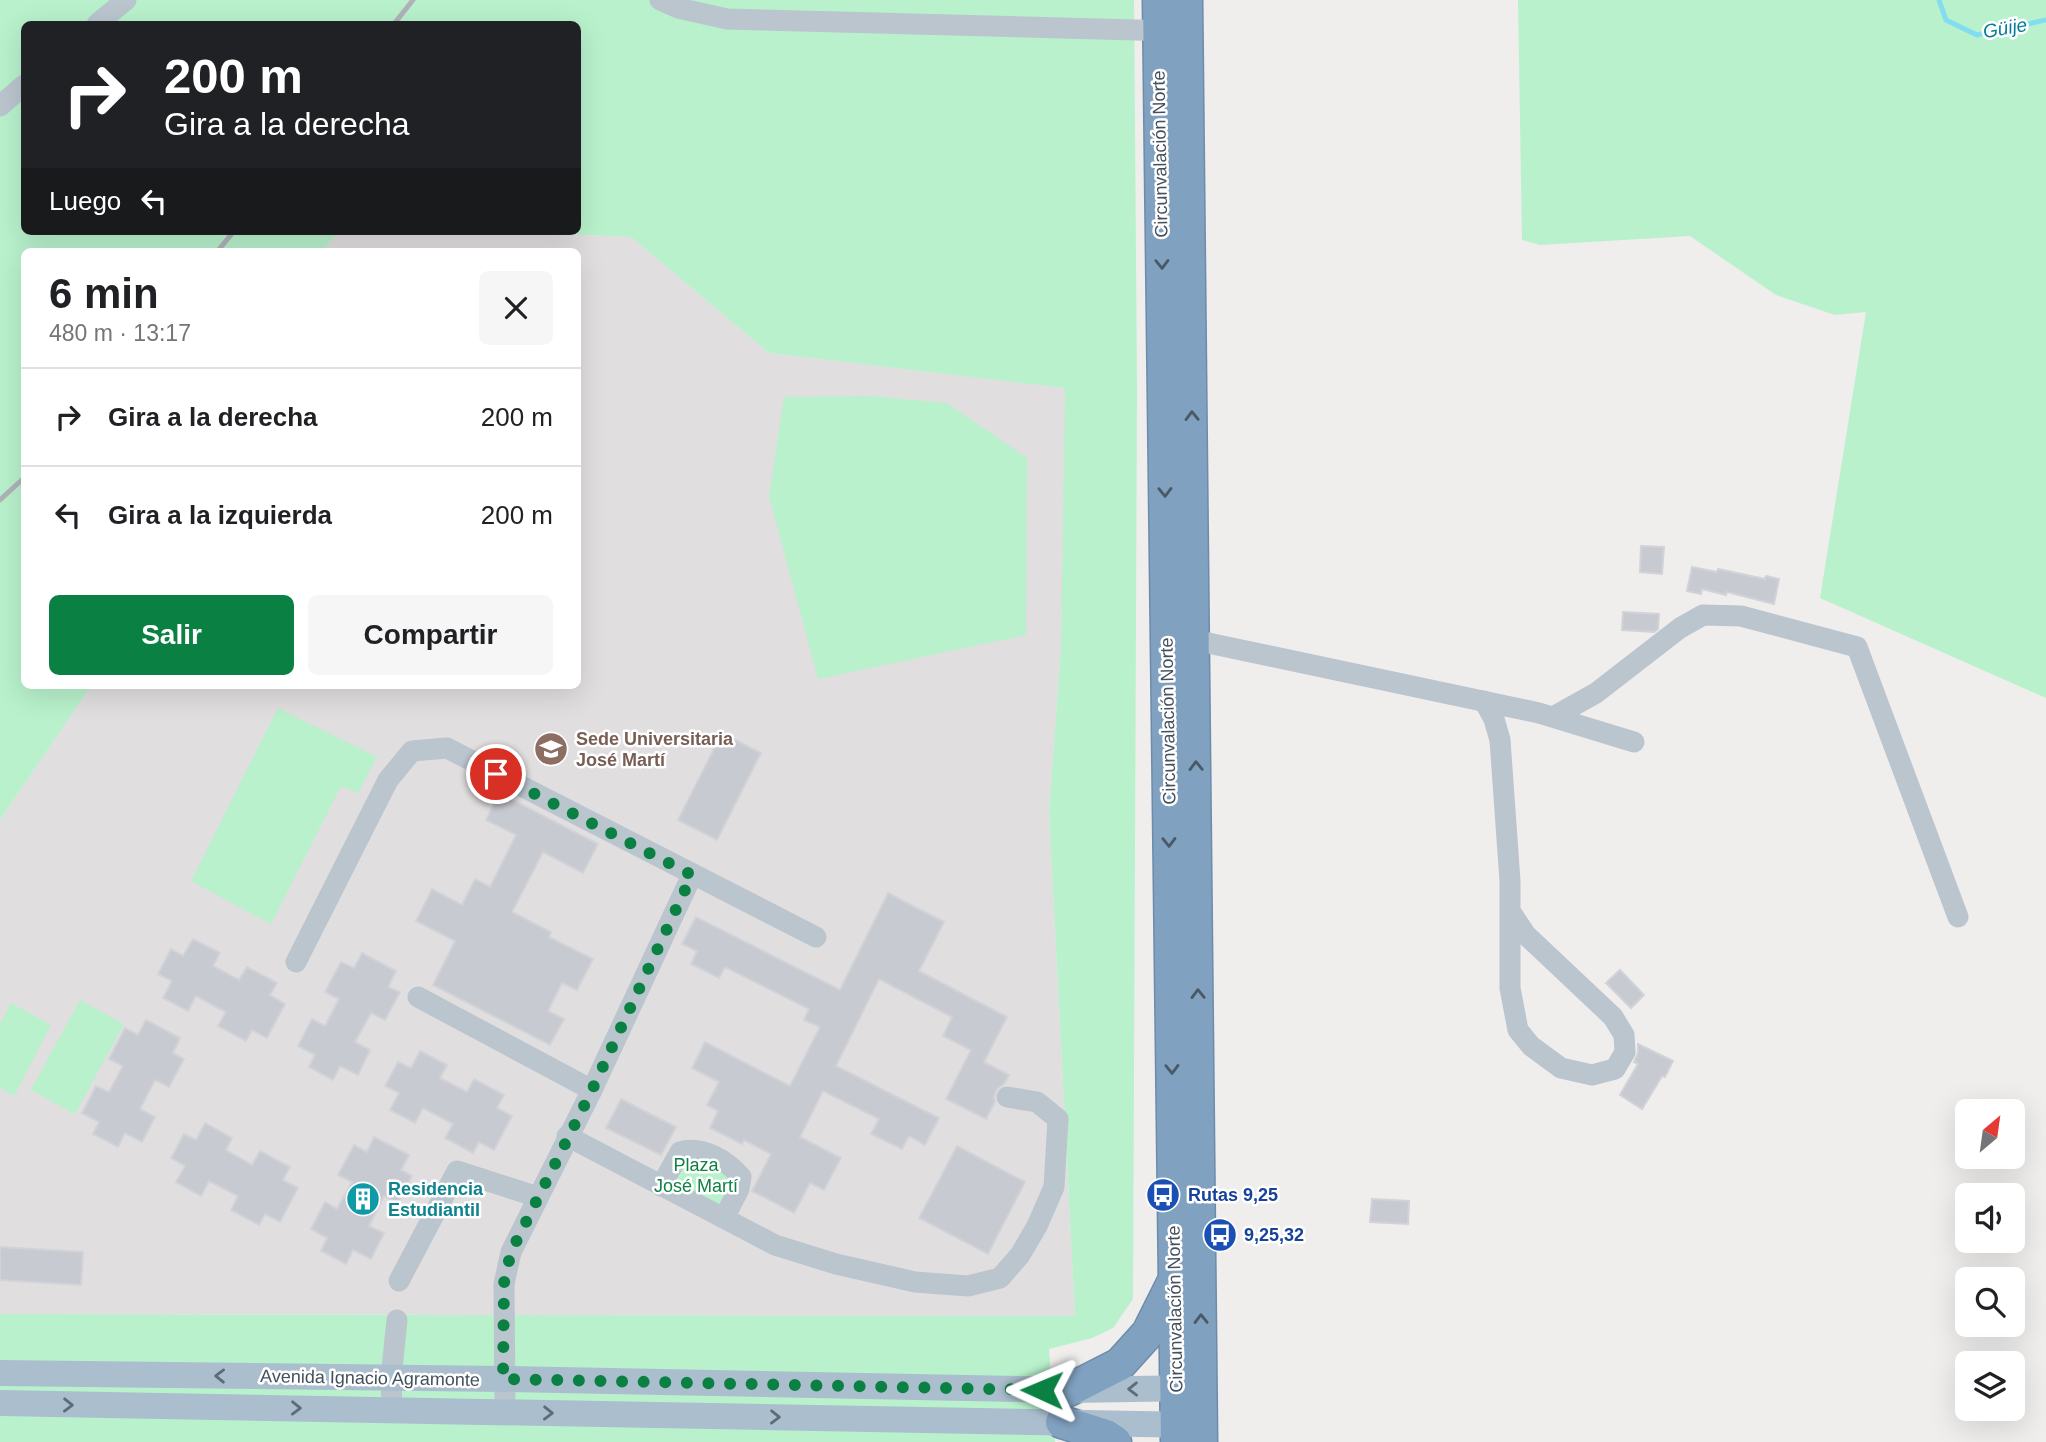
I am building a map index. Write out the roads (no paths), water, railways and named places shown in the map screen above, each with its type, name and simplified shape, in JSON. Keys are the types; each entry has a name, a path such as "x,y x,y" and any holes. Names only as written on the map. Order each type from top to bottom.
{"highway":[{"name":"Circunvalación Norte","path":"1159,0 1177,20 1194,640 1189,1433"},
{"name":"Circunvalación Norte","path":"1177,20 1175,1279 1189,1388"},
{"path":"1069,1390 1120,1364 1148,1333 1175,1279"},
{"path":"1062,1422 1115,1442"}],"main road":[{"name":"Avenida Ignacio Agramonte","path":"0,1373 1069,1390 1189,1388"},
{"name":"Avenida Ignacio Agramonte","path":"0,1403 1062,1422 1189,1433"}],"street":[{"path":"101,21 126,0"},
{"path":"660,0 678,8 727,19 1177,20"},
{"path":"0,106 21,88"},
{"path":"1553,717 1596,693 1680,628 1703,615 1741,616 1857,647 1958,916"},
{"path":"1194,640 1484,701 1553,717 1634,742"},
{"path":"1484,701 1494,719 1500,740 1510,911 1510,988 1518,1030 1531,1046 1561,1068 1592,1075 1615,1069 1625,1052 1624,1035 1613,1017 1526,935 1510,911"},
{"path":"296,962 388,780 412,751 447,748 816,937"},
{"path":"505,1412 504,1283 511,1252 592,1090 692,875"},
{"path":"418,997 592,1090"},
{"path":"567,1136 775,1245 836,1264 915,1282 968,1286 1000,1278 1020,1255 1037,1226 1054,1187 1058,1119 1037,1101 1007,1097"},
{"path":"661,1186 680,1152 702,1150 734,1168 741,1177 739,1189 724,1218"},
{"path":"399,1281 457,1171 538,1197"},
{"path":"392,1410 391,1378 397,1320"}],"waterway":[{"name":"Güije","path":"1939,0 1946,20 1977,35 2046,20"}],"railway":[{"path":"396,21 413,0"},
{"path":"220,248 231,235"},
{"path":"0,500 21,481"}],"place":[{"name":"Sede Universitaria José Martí","path":"551,749"},
{"name":"Rutas 9,25","path":"1163,1195"},
{"name":"Residencia Estudiantil","path":"363,1199"},
{"name":"9,25,32","path":"1220,1235"}],"park label":[{"name":"Plaza José Martí","path":"696,1175"}]}
